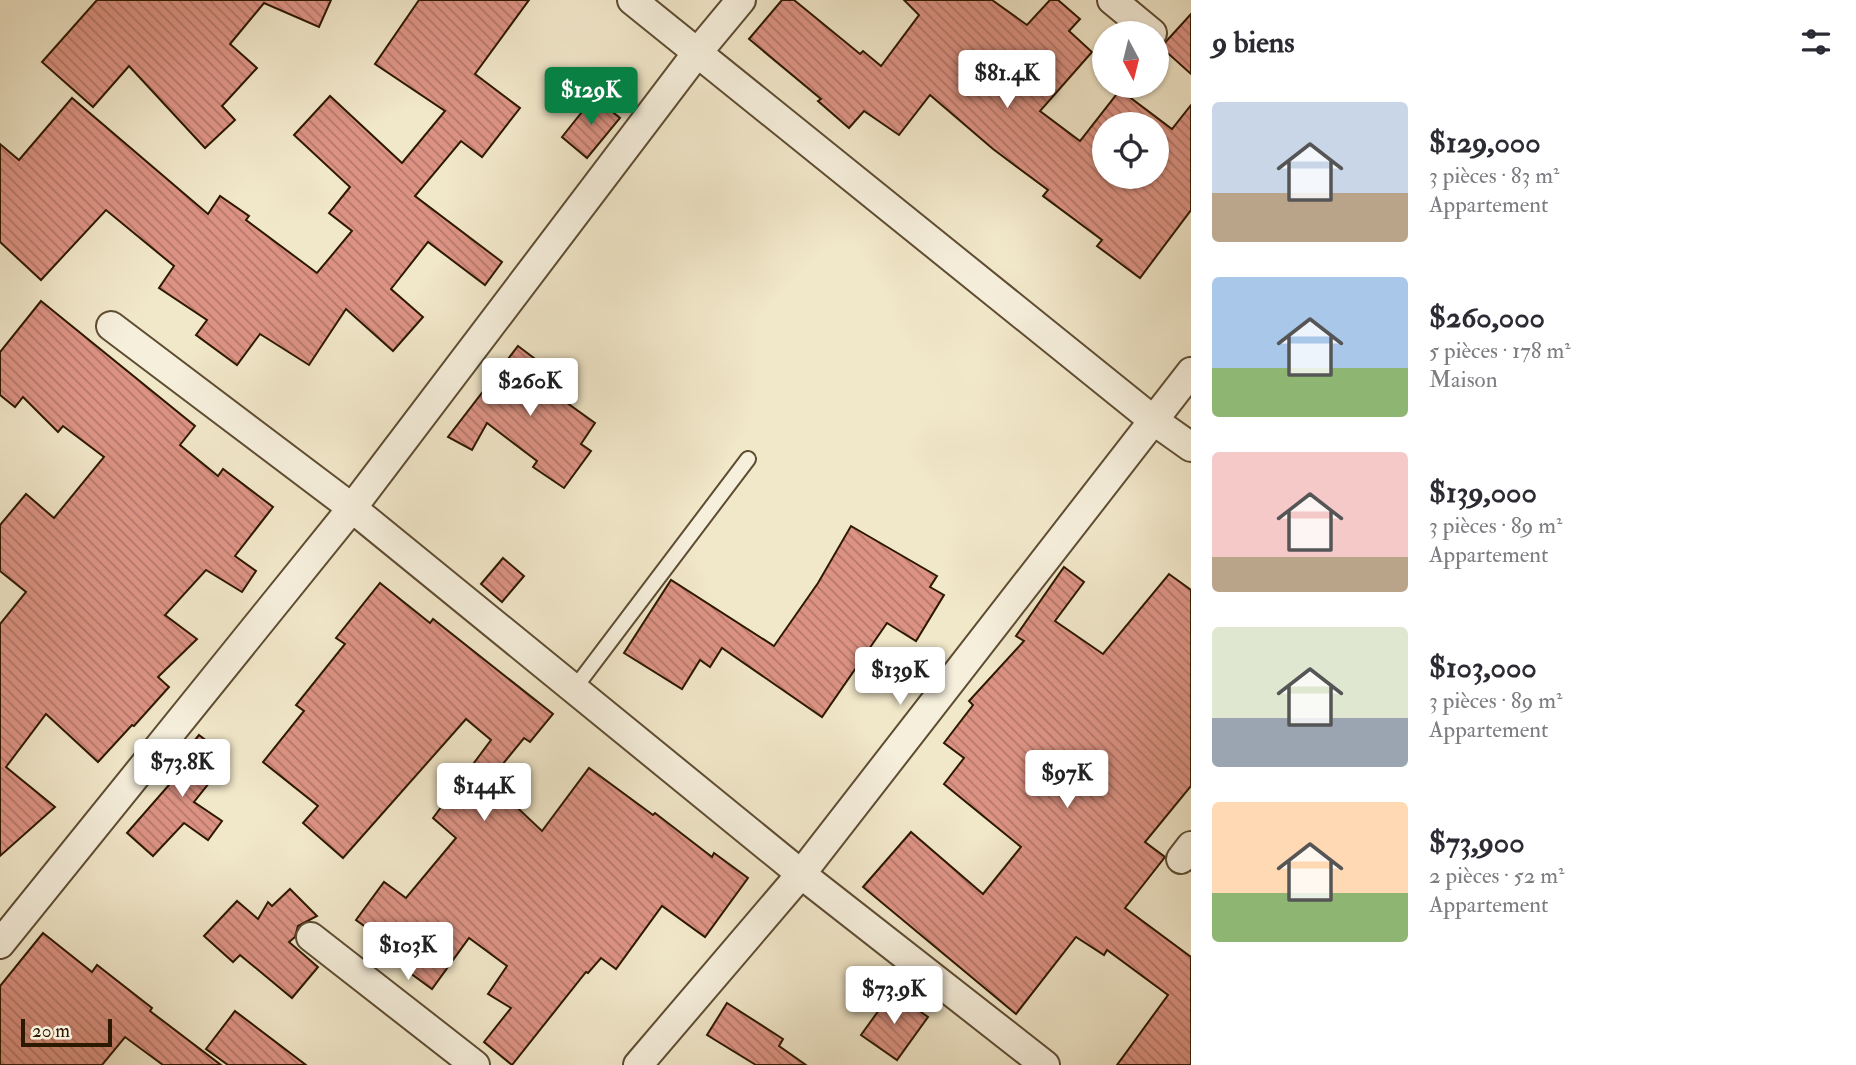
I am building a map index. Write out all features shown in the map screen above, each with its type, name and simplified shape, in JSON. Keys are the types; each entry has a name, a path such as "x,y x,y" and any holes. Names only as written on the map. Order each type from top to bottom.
{"street":[{"path":"632,0 1153,420 1191,447"},
{"path":"0,944 352,508 697,53 741,0"},
{"path":"1112,0 1137,21"},
{"path":"111,326 352,508 801,874 1045,1065"},
{"path":"638,1065 801,874 1191,372"},
{"path":"311,937 475,1065"}],"lane":[{"path":"574,689 748,459"}],"building":[{"path":"97,0 331,0 319,27 264,3 230,44 257,68 222,106 235,120 205,148 129,66 93,107 42,62"},
{"path":"419,0 529,0 475,74 520,108 482,157 461,141 415,196 502,262 485,285 428,242 391,289 423,317 393,351 346,309 309,365 260,334 237,365 196,335 207,320 159,288 174,266 106,210 41,280 0,242 0,144 19,160 72,98 208,214 220,196 249,216 246,220 317,273 352,231 329,213 350,187 294,135 330,96 402,163 445,111 375,64"},
{"path":"782,0 794,0 860,54 863,51 881,66 919,15 904,0 992,0 1027,25 1050,0 1058,0 1080,19 1069,31 1092,52 1040,111 1080,141 1092,126 1092,189 1169,189 1169,127 1172,129 1191,105 1191,210 1140,278 1097,246 1102,240 1043,196 1048,190 993,149 930,95 899,135 864,111 849,128 818,101 821,99 749,39"},
{"path":"1191,14 1191,74 1169,54 1169,38"},
{"path":"594,97 620,118 587,158 562,137"},
{"path":"1114,98 1131,98 1149,112 1103,112"},
{"path":"41,301 195,426 180,445 218,476 223,469 273,507 235,556 256,571 242,592 206,570 165,615 197,639 158,677 169,687 98,762 46,714 6,767 55,807 0,856 0,624 26,592 0,571 0,525 26,494 54,518 104,457 63,426 58,432 23,397 15,407 0,395 0,352"},
{"path":"518,346 559,377 549,390 595,423 581,444 591,451 564,488 533,467 537,461 487,423 472,450 448,437"},
{"path":"851,526 937,576 930,587 944,595 916,641 887,623 822,717 722,648 710,667 700,660 682,689 624,653 671,580 774,646 818,583"},
{"path":"503,558 524,576 502,602 481,584"},
{"path":"1064,567 1084,582 1055,621 1103,654 1169,574 1191,590 1191,786 1145,842 1165,857 1125,908 1191,957 1191,1065 1117,1065 1168,995 1107,950 1104,955 1076,937 1016,1014 863,887 911,832 983,894 1021,847 944,784 964,758 944,743 973,705 969,701 1024,641 1016,636"},
{"path":"380,583 430,623 433,619 553,714 530,742 524,738 489,781 542,831 589,768 653,815 655,813 712,857 714,853 748,878 705,937 662,906 616,969 601,958 586,972 512,1065 484,1042 511,1008 488,994 507,966 469,938 432,989 376,948 382,939 356,920 384,882 406,898 456,838 433,818 491,740 466,719 343,858 303,823 318,806 263,762 304,711 296,705 345,644 336,638"},
{"path":"199,735 229,758 194,802 222,821 208,840 184,823 153,856 127,833 176,777 169,772"},
{"path":"290,889 317,916 298,926 295,937 289,942 318,967 292,998 240,955 233,962 204,936 237,901 258,919 268,902 272,906"},
{"path":"43,933 92,972 97,965 152,1008 150,1011 221,1065 163,1065 125,1037 102,1065 0,1065 0,986"},
{"path":"892,992 928,1017 897,1060 861,1035"},
{"path":"727,1003 783,1039 779,1046 806,1065 756,1065 707,1035"},
{"path":"235,1011 306,1065 228,1065 206,1049"}]}
